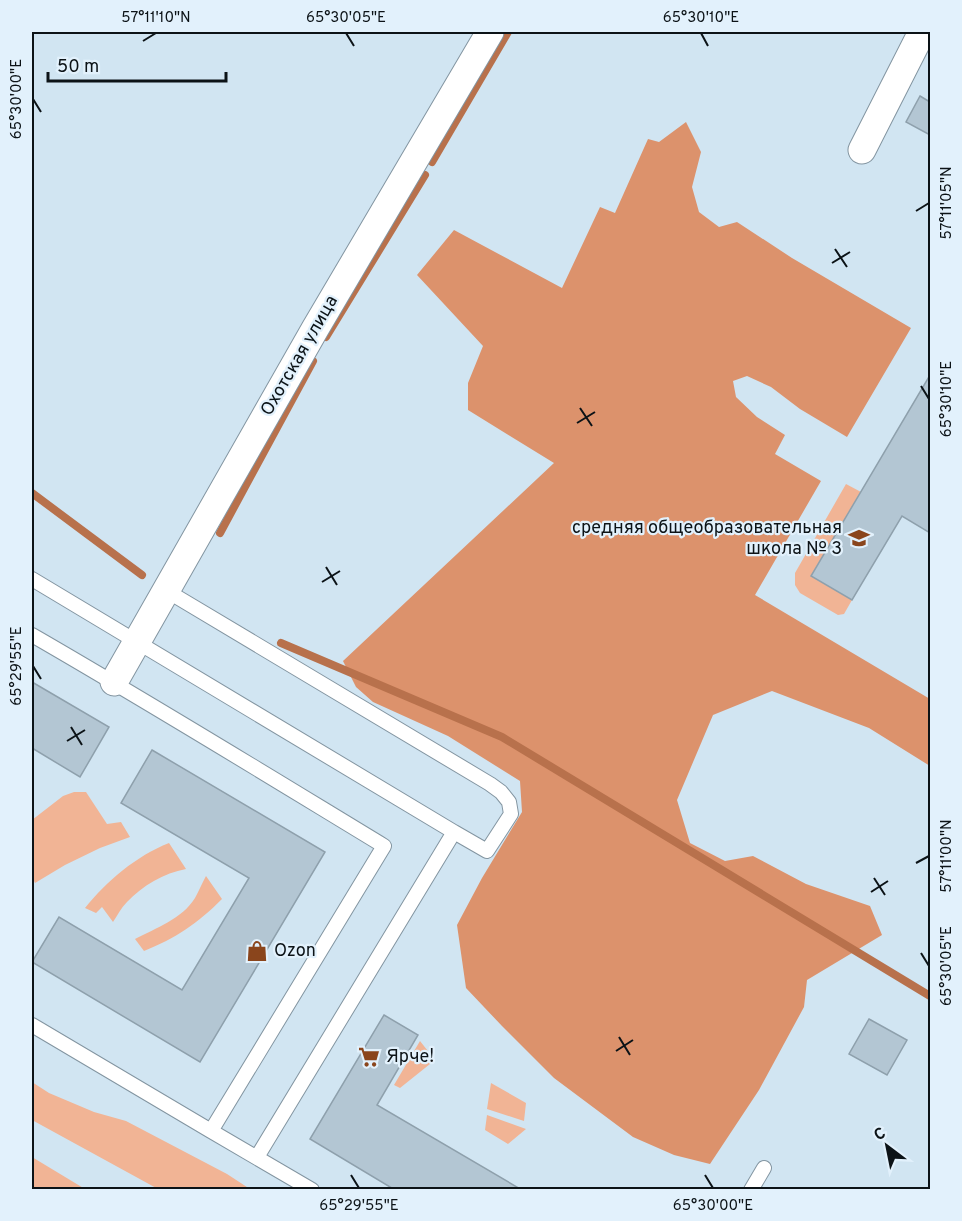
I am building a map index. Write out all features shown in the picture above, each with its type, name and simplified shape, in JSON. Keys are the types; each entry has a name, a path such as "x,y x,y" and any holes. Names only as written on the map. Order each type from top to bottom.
{"street":[{"name":"Охотская улица","path":"114,682 315,329 490,32"},
{"path":"862,150 918,36"}],"lane":[{"path":"32,579 488,851 511,814 509,802 490,783 166,591"},
{"path":"32,635 114,682 384,846 211,1131"},
{"path":"257,1157 454,832"},
{"path":"32,1024 312,1190"},
{"path":"751,1190 764,1168"}],"shaded area":[{"path":"686,122 701,152 692,187 699,212 719,227 737,222 792,258 911,328 847,437 800,409 771,387 747,376 733,381 736,397 757,417 785,435 775,454 821,481 755,595 930,699 930,766 869,728 772,691 713,715 677,800 690,843 725,861 753,856 806,884 870,906 882,935 807,980 804,1007 759,1090 710,1164 674,1155 633,1137 554,1078 466,988 457,925 522,812 520,781 448,736 373,702 356,687 343,661 554,463 468,410 468,383 483,346 417,275 454,230 562,288 600,207 615,213 648,139 659,142"},
{"path":"846,484 861,492 811,576 852,600 844,614 838,615 800,593 795,585 795,573"},
{"path":"74,792 86,792 107,824 121,822 130,837 100,848 35,883 32,877 32,820 63,796"},
{"path":"169,843 186,869 162,877 139,891 125,904 113,922 102,907 96,913 85,908 123,870"},
{"path":"206,876 222,899 186,930 144,951 135,939 183,912 195,898"},
{"path":"420,1041 435,1060 400,1088 394,1085"},
{"path":"32,1082 49,1093 94,1112 126,1121 227,1174 250,1189 158,1189 32,1120"},
{"path":"491,1083 526,1103 524,1121 487,1109"},
{"path":"487,1115 526,1129 508,1144 485,1130"},
{"path":"32,1157 85,1189 32,1189"}],"building":[{"path":"920,96 930,102 930,135 906,122"},
{"path":"930,375 930,533 902,516 852,600 811,576"},
{"path":"32,682 109,727 80,777 32,748"},
{"path":"152,750 325,852 200,1062 32,962 59,917 182,990 249,878 121,803"},
{"path":"384,1015 418,1035 377,1105 522,1190 395,1190 310,1139"},
{"path":"869,1019 907,1040 887,1075 849,1054"}],"waterway":[{"path":"432,162 508,32"},
{"path":"326,337 425,175"},
{"path":"220,533 313,361"},
{"path":"32,493 142,575"},
{"path":"281,643 502,737 930,996"}],"place":[{"name":"средняя общеобразовательная школа № 3","path":"859,538"},
{"name":"Ozon","path":"257,951"},
{"name":"Ярче!","path":"369,1057"}]}
